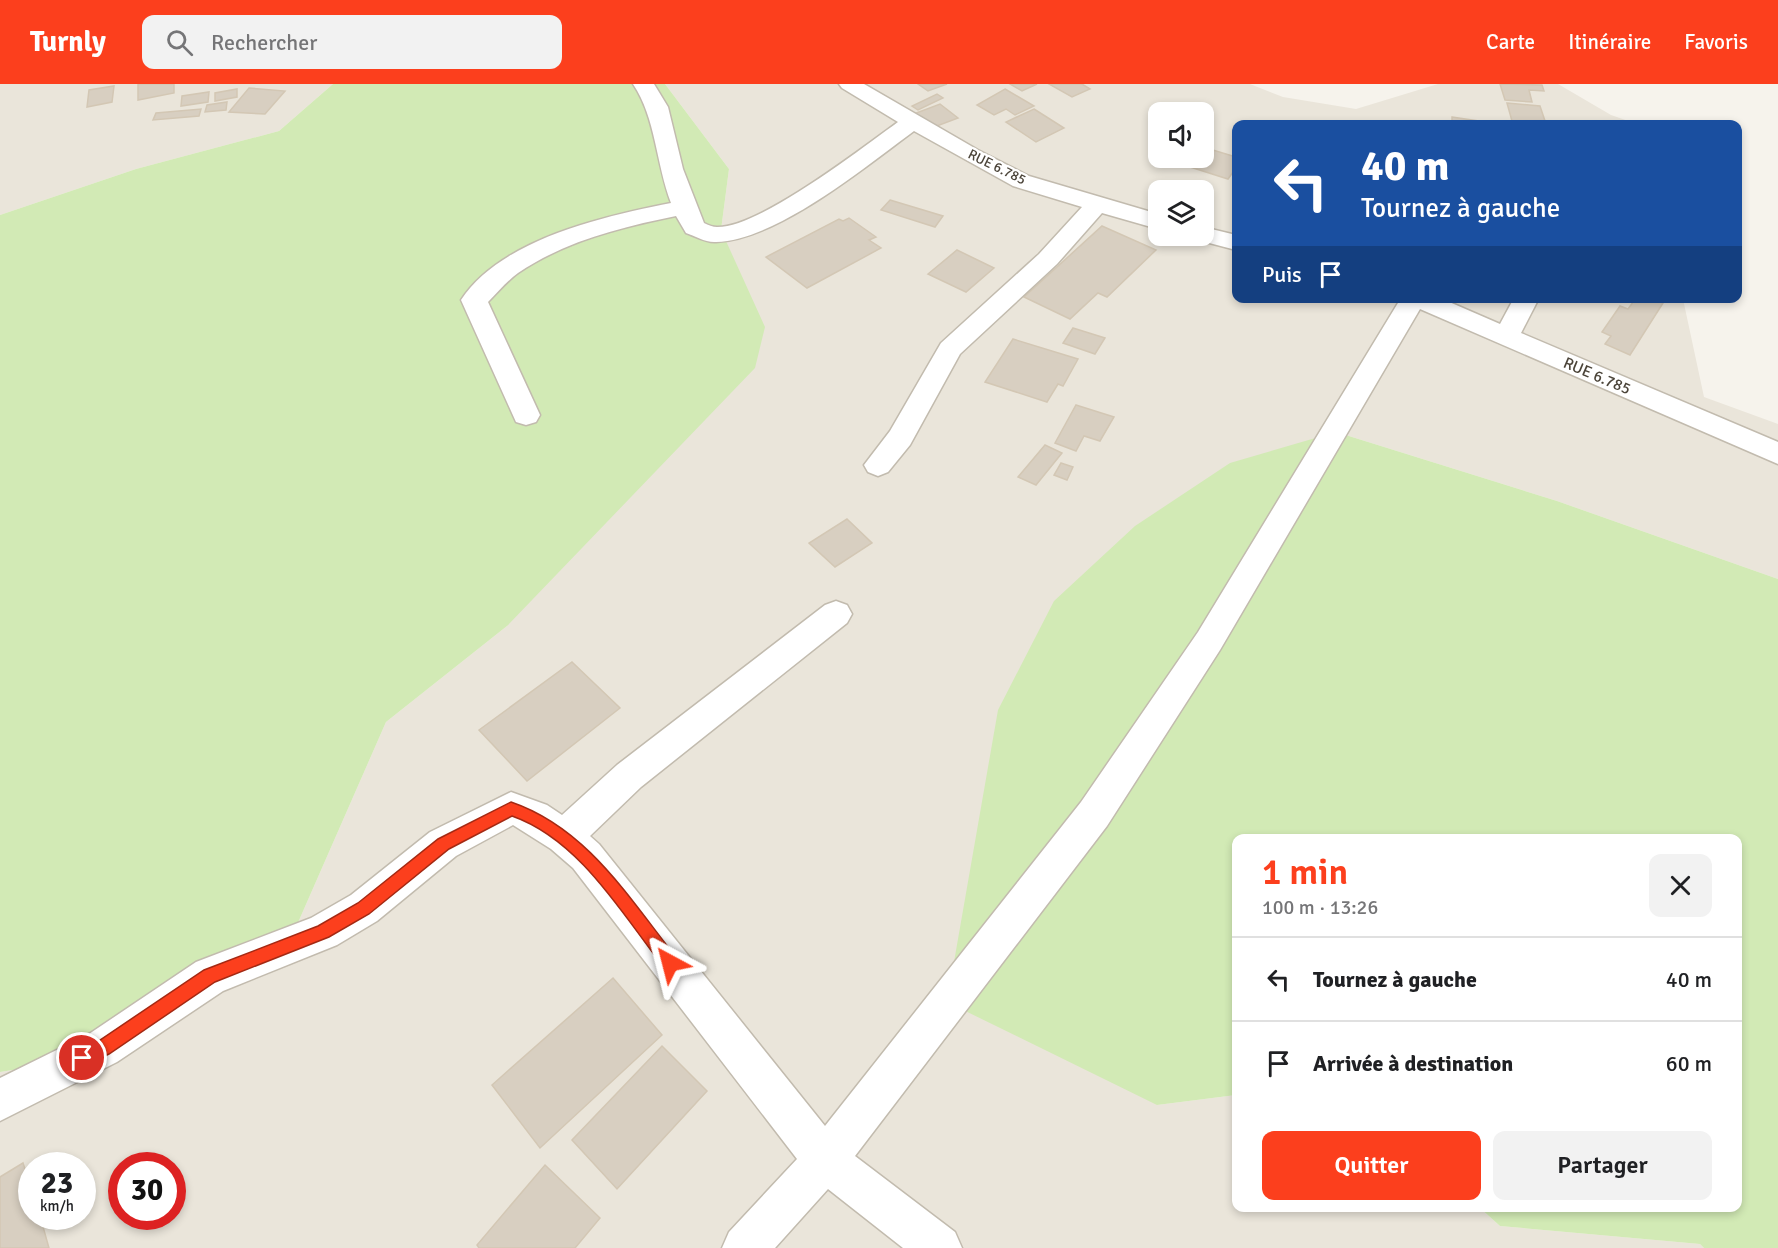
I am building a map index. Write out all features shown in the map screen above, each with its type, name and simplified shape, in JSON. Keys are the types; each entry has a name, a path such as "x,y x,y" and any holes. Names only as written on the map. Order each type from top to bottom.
{"street":[{"path":"643,84 656,99 666,150 684,207 694,228 714,235 743,228 791,206 912,122"},
{"name":"RUE 6.785","path":"849,84 912,122 1021,181 1148,219"},
{"path":"878,465 900,438 950,349 1048,259 1097,204"},
{"path":"526,415 474,300 509,268 552,246 627,218 684,207"},
{"path":"1214,237 1232,242"},
{"path":"745,1248 825,1160 1094,814 1209,641 1412,303"},
{"name":"RUE 6.785","path":"1427,303 1778,454"},
{"path":"1506,337 1524,303"},
{"path":"564,837 629,776 836,614"},
{"path":"0,1100 103,1048 210,976 323,932 364,908 443,844 511,808 534,817 564,837 586,856 825,1160 939,1248"}],"shaded area":[{"path":"0,84 333,84 279,131 136,169 0,215"},
{"path":"665,84 1250,84 1283,97 1356,109 1438,84 1558,84 1611,115 1625,120 1232,120 1232,303 1684,303 1704,397 1778,424 1778,579 1557,501 1336,432 1157,1105 1232,1096 1232,1212 1484,1212 1500,1226 1700,1244 1704,1248 0,1248 0,1072 89,1058 286,950 386,722 507,626 721,230 729,169"}],"green space":[{"path":"333,84 665,84 729,169 721,230 765,327 755,368 507,626 386,722 286,950 89,1058 0,1072 0,215 136,169 279,131"},
{"path":"1336,432 1557,501 1778,579 1778,1248 1704,1248 1700,1244 1500,1226 1484,1212 1742,1212 1742,834 1232,834 1232,1096 1157,1105 947,1002 998,710 1054,601 1135,526 1230,463"}],"building":[{"path":"138,84 174,84 174,93 138,100"},
{"path":"918,84 947,84 928,91"},
{"path":"1010,84 1037,84 1022,91"},
{"path":"1049,84 1082,84 1090,89 1072,97"},
{"path":"1500,84 1542,85 1544,91 1529,90 1532,102 1505,100"},
{"path":"114,86 112,102 87,107 89,90"},
{"path":"249,88 285,91 265,114 229,112"},
{"path":"237,89 237,97 215,101 215,93"},
{"path":"1005,89 1034,106 1015,115 1006,109 994,115 977,105"},
{"path":"209,92 208,102 181,106 182,96"},
{"path":"937,94 943,98 918,110 912,106"},
{"path":"227,102 226,110 205,112 207,105"},
{"path":"1507,103 1540,106 1545,120 1512,120"},
{"path":"940,104 958,118 929,129 911,115"},
{"path":"201,109 199,116 153,120 156,113"},
{"path":"1034,109 1064,128 1036,142 1006,122"},
{"path":"1452,117 1472,120 1452,120"},
{"path":"1214,150 1232,156 1232,174 1228,179 1193,168 1214,168"},
{"path":"890,200 943,216 935,227 881,210"},
{"path":"849,218 876,237 869,240 881,248 807,288 766,257 839,219 843,221"},
{"path":"1102,226 1156,250 1107,297 1098,293 1070,319 1024,297"},
{"path":"957,250 994,268 966,292 928,274"},
{"path":"1632,303 1663,303 1630,355 1605,344 1611,336 1602,332 1620,306 1628,309"},
{"path":"1073,328 1105,338 1095,354 1063,343"},
{"path":"1013,339 1078,359 1063,386 1058,384 1047,402 985,382"},
{"path":"1076,405 1114,417 1100,441 1084,436 1076,451 1055,443"},
{"path":"1045,445 1062,453 1036,485 1018,477"},
{"path":"1061,463 1073,467 1067,480 1054,475"},
{"path":"847,519 872,543 835,567 809,543"},
{"path":"572,662 620,708 527,781 479,730"},
{"path":"613,978 662,1035 540,1148 492,1085"},
{"path":"662,1046 707,1091 617,1189 572,1140"},
{"path":"545,1165 600,1218 575,1248 479,1248 477,1245"},
{"path":"18,1166 18,1230 44,1230 49,1248 0,1248 0,1177"}],"route":[{"path":"82,1058 103,1048 210,976 323,932 344,920 364,908 443,844 511,808 534,817 564,837 586,856 670,963"}]}
